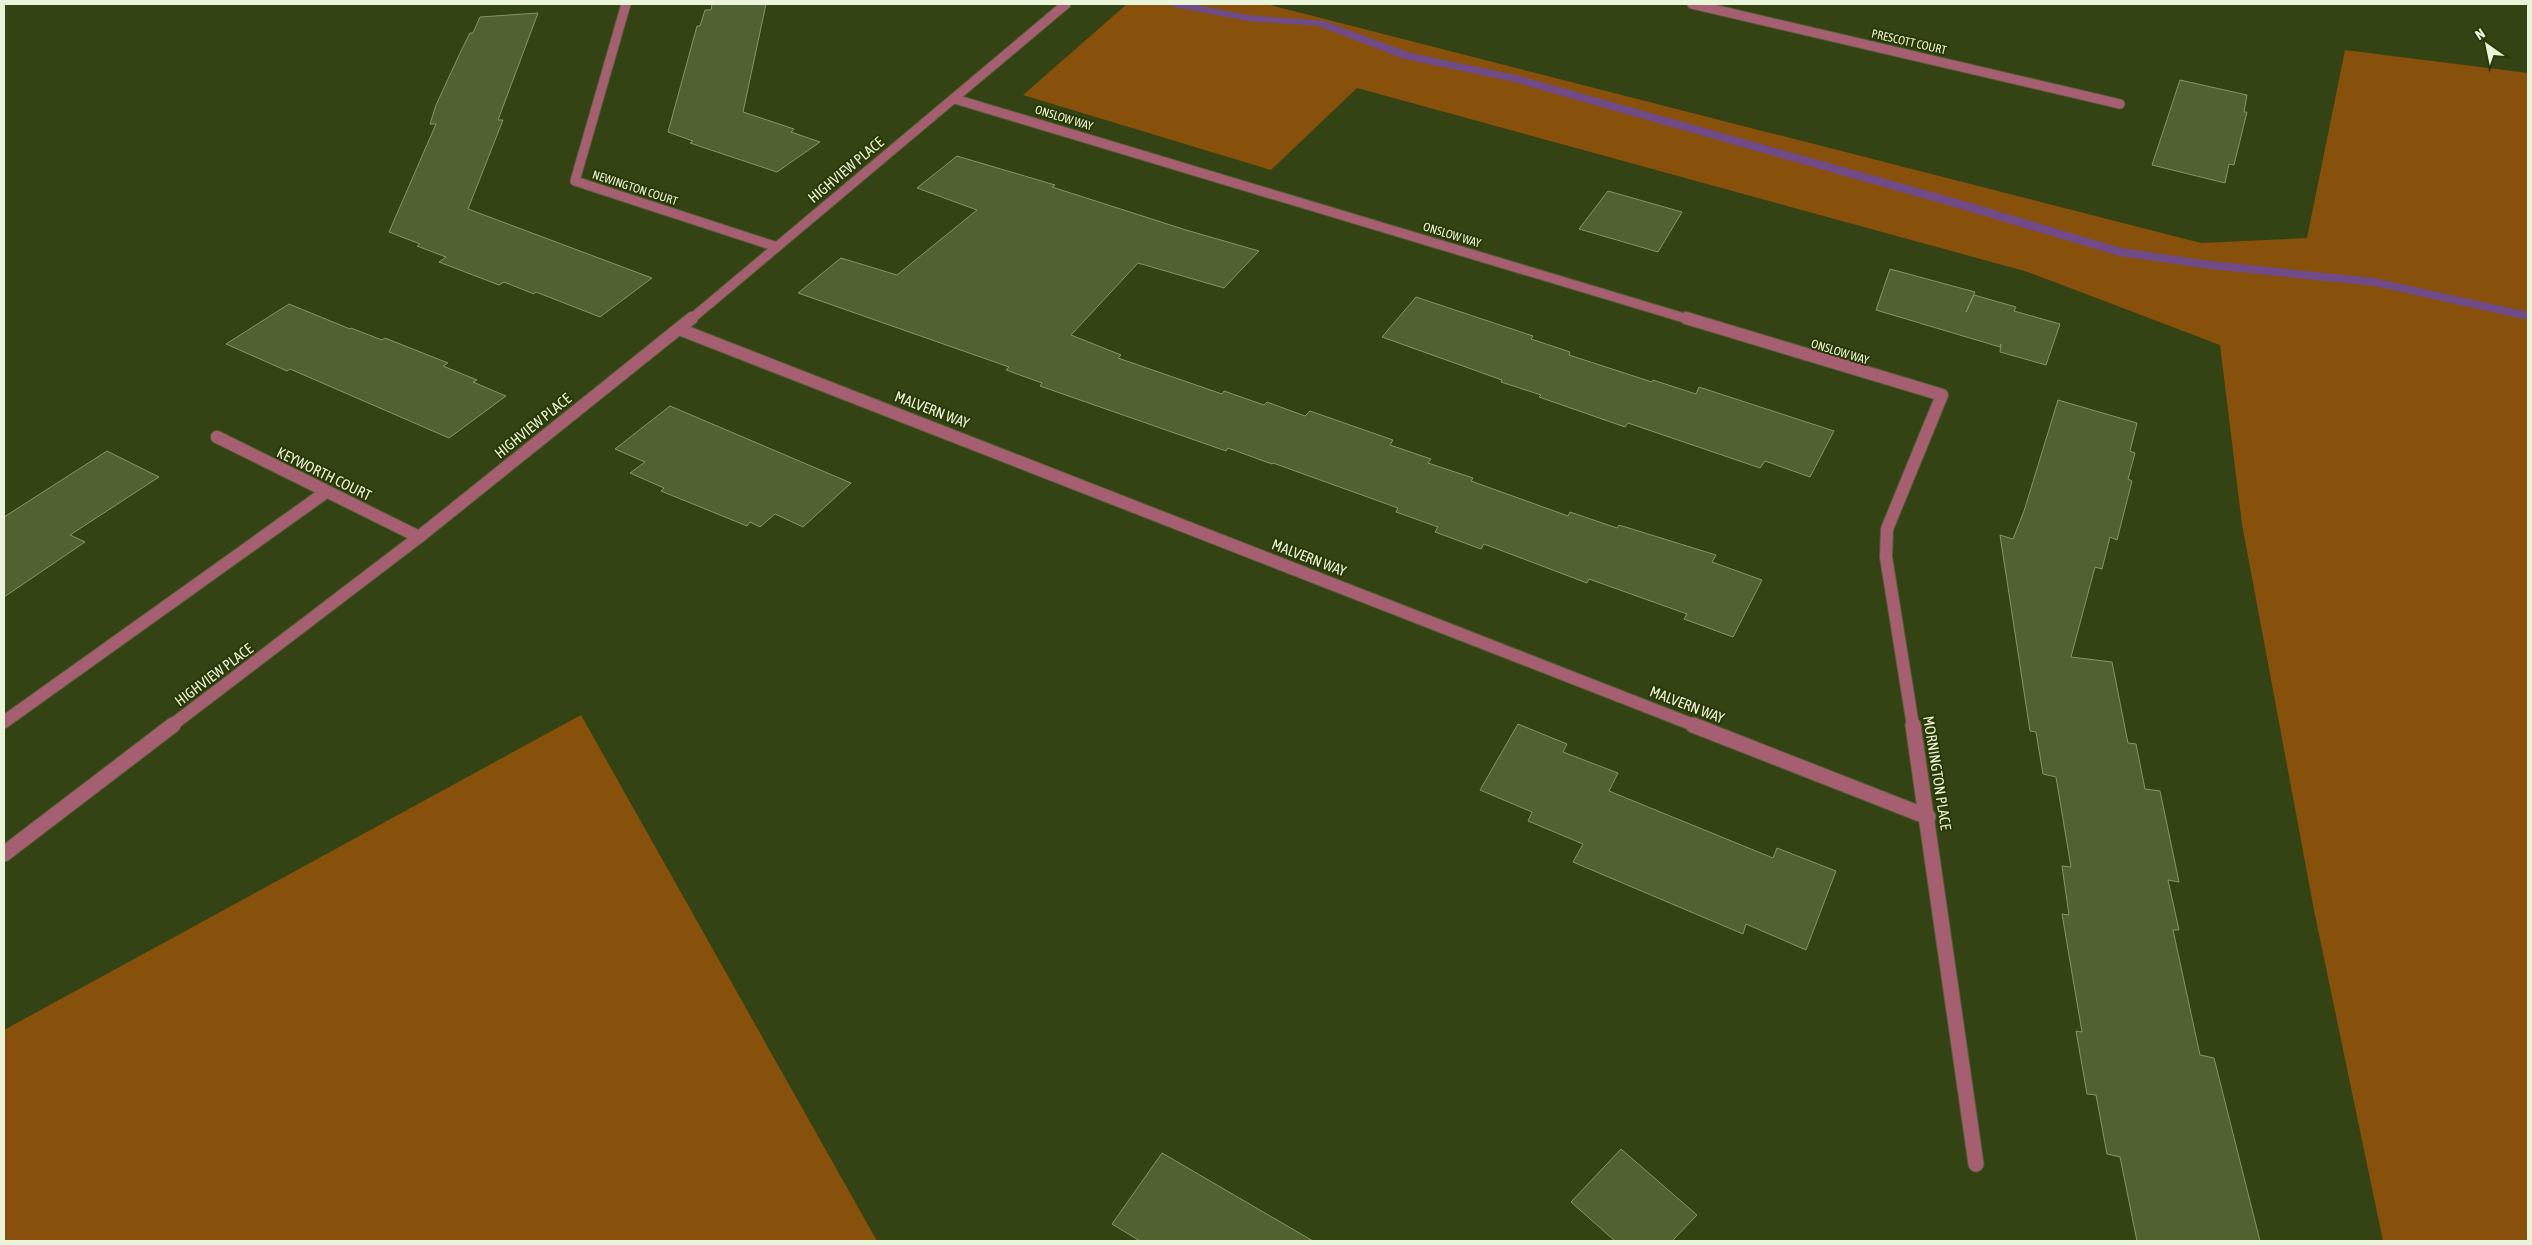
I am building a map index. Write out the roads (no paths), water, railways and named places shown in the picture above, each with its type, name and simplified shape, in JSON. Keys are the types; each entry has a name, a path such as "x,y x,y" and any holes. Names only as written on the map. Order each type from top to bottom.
{"street":[{"name":"NEWINGTON COURT","path":"626,4 575,181 777,247"},
{"name":"HIGHVIEW PLACE","path":"4,854 419,537 679,329 1066,4"},
{"name":"PRESCOTT COURT","path":"1692,4 2120,104"},
{"name":"ONSLOW WAY","path":"955,99 1942,395"},
{"name":"MALVERN WAY","path":"679,329 1928,817"},
{"name":"MORNINGTON PLACE","path":"1942,395 1888,529 1887,548 1928,817 1976,1164"},
{"name":"KEYWORTH COURT","path":"217,437 419,537"},
{"path":"4,722 326,492"}],"waterway":[{"path":"1174,4 1248,18 1320,23 1408,56 1512,78 1966,206 2119,252 2210,265 2374,282 2528,316"}]}
